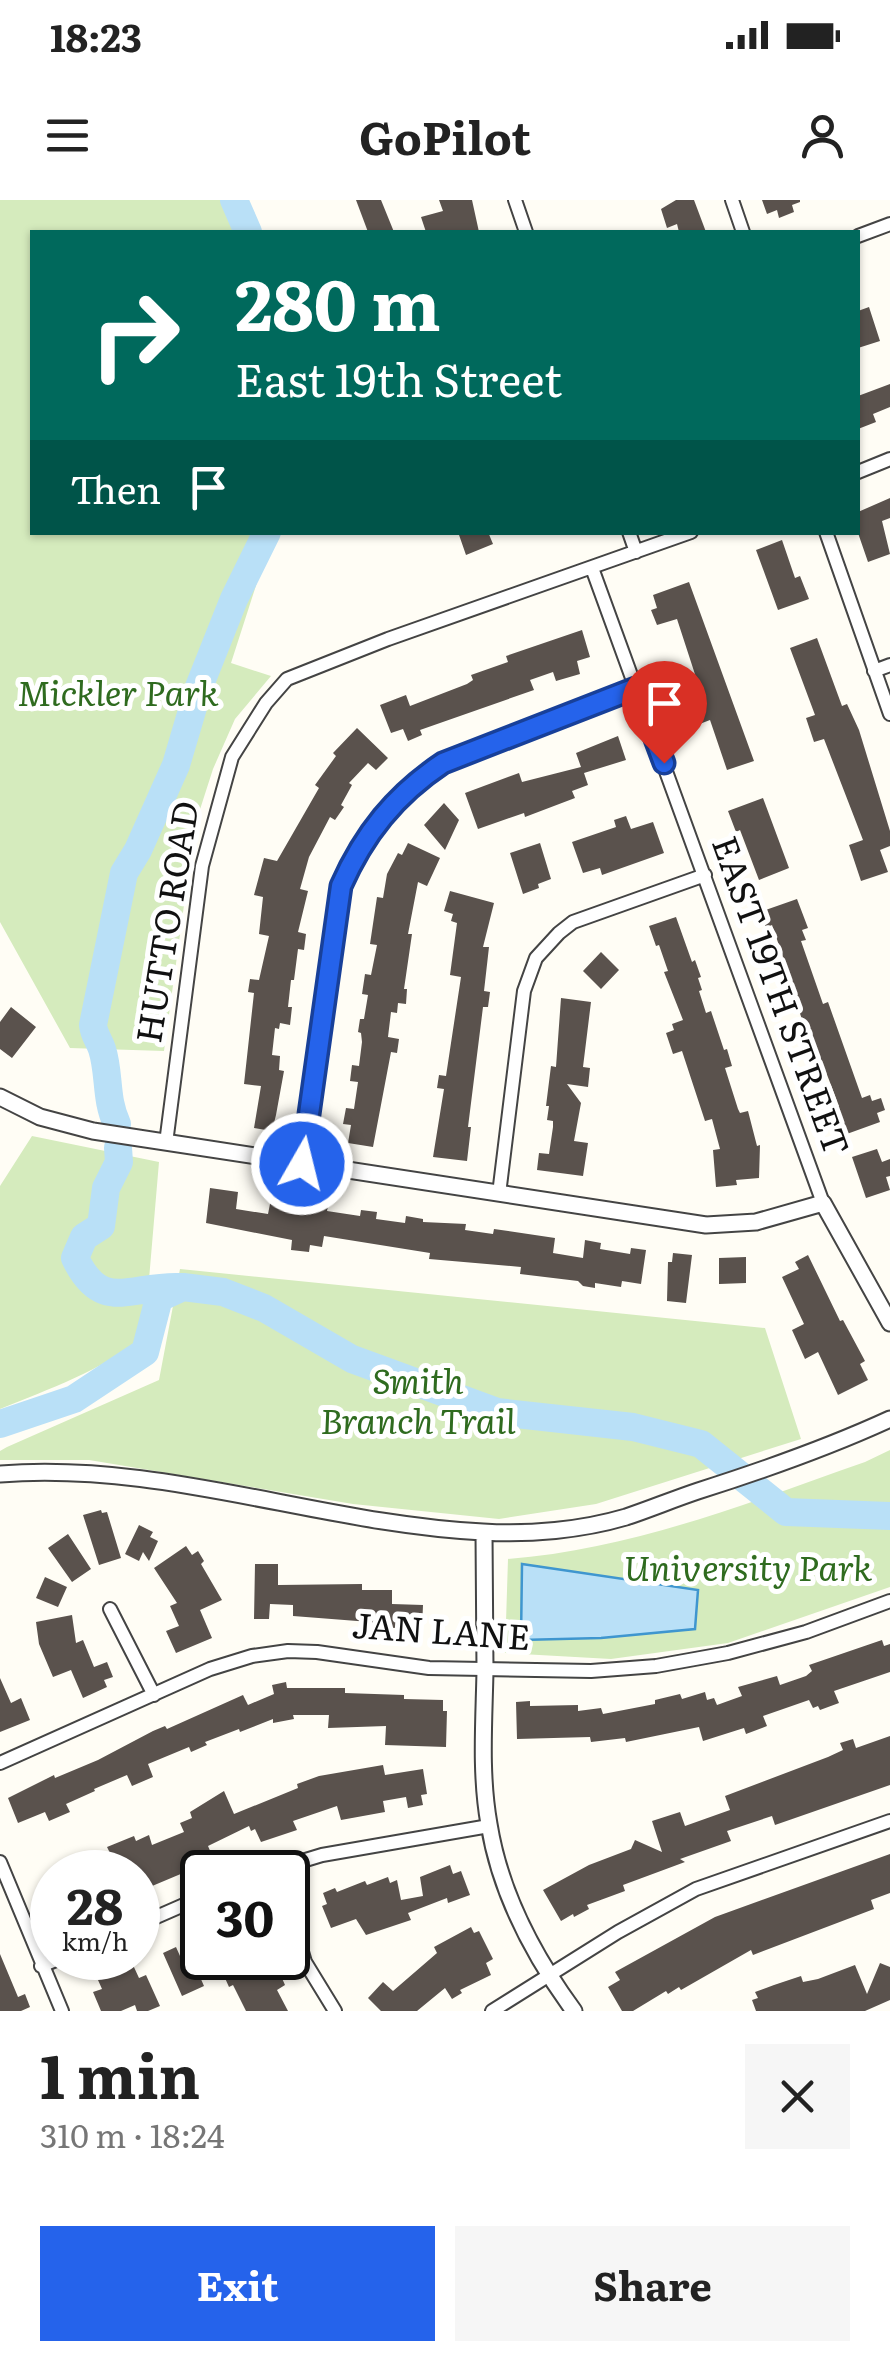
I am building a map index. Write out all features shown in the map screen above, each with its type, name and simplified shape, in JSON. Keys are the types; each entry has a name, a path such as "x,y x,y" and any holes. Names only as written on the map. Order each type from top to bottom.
{"street":[{"path":"515,200 525,230"},
{"path":"732,200 742,230"},
{"path":"860,235 890,224"},
{"path":"860,471 890,459"},
{"path":"630,535 636,552"},
{"name":"HUTTO ROAD","path":"166,1144 202,866 220,790 249,725 287,680 388,639 683,535"},
{"path":"827,535 890,714"},
{"name":"EAST 19TH STREET","path":"592,568 822,1203 890,1323"},
{"path":"874,671 890,665"},
{"path":"302,1164 341,886 372,829 415,782 443,763 636,688"},
{"path":"499,1194 524,992 536,958 573,922 704,875"},
{"path":"0,1097 40,1117 71,1126 166,1144 706,1225 756,1222 822,1203"},
{"path":"0,1474 73,1472 144,1479 383,1520 484,1532 546,1531 623,1518 810,1455 890,1419"},
{"path":"484,1532 483,1771 489,1826 503,1880 521,1926 574,2011"},
{"name":"JAN LANE","path":"0,1763 210,1669 252,1656 288,1651 429,1668 592,1671 656,1666 728,1653 806,1632 890,1601"},
{"path":"110,1609 154,1695"},
{"path":"492,2011 696,1888 890,1821"},
{"path":"310,1860 489,1826"},
{"path":"0,1862 30,1938"},
{"path":"310,1970 335,2011"},
{"path":"48,1980 62,2011"}],"green space":[{"name":"Mickler Park","path":"0,200 240,200 254,230 30,230 30,535 272,535 231,663 271,676 235,719 195,825 164,1051 70,1048 0,922"},
{"path":"32,1136 159,1162 144,1338 93,1369 0,1409 0,1186"},
{"name":"Smith Branch Trail","path":"180,1269 765,1328 801,1439 596,1504 499,1519 353,1504 89,1460 0,1460 0,1451 7,1447 159,1380"},
{"name":"University Park","path":"890,1450 890,1587 728,1643 611,1659 505,1653 508,1559 554,1554 645,1535 734,1508"}],"water":[{"path":"522,1564 698,1590 695,1629 601,1638 521,1640"}],"building":[{"path":"356,200 381,200 393,230 367,230"},
{"path":"439,200 472,200 479,230 425,230 421,217 443,211"},
{"path":"676,200 694,200 705,230 678,230 677,224 667,228 661,209"},
{"path":"762,200 800,202 792,205 794,212 779,218 777,210 767,214"},
{"path":"869,307 880,341 860,347 860,310"},
{"path":"890,384 890,407 873,414 876,422 860,428 860,395"},
{"path":"890,498 890,518 882,521 890,554 868,562 859,535 860,511"},
{"path":"459,535 489,535 493,544 466,555"},
{"path":"782,540 795,578 800,576 809,599 778,610 756,550"},
{"path":"689,582 754,761 727,770 710,720 697,725 690,707 704,702 677,619 657,625 651,610 657,608 653,595"},
{"path":"582,630 590,657 577,661 580,674 556,681 553,672 530,680 534,690 420,730 422,735 408,741 403,729 391,733 380,705 406,695 410,706 467,684 473,680 471,675 508,662 506,656"},
{"path":"817,638 842,706 847,704 859,730 890,831 890,846 880,850 888,872 861,881 849,845 863,840 824,739 814,742 806,718 815,715 790,648"},
{"path":"357,728 388,758 376,770 368,763 349,783 352,785 341,805 344,807 335,820 330,817 309,857 300,889 308,891 298,932 306,934 304,950 298,949 291,980 290,1025 280,1023 279,1029 275,1028 272,1055 280,1056 279,1070 284,1071 276,1115 272,1131 254,1128 261,1086 244,1084 254,993 248,992 250,979 259,980 269,936 259,934 263,897 254,895 264,858 277,861 319,788 315,785 336,756 333,753"},
{"path":"618,736 626,760 584,773 588,785 572,791 575,798 478,829 465,793 519,773 522,782 581,767 576,753"},
{"path":"763,798 789,868 759,880 740,830 736,832 728,811"},
{"path":"444,803 459,820 445,850 424,825"},
{"path":"626,816 631,829 653,822 664,853 602,875 600,868 583,873 572,842 616,827 614,820"},
{"path":"408,843 440,858 427,886 418,882 408,934 412,934 404,989 406,1004 398,1003 397,1013 391,1012 388,1037 399,1039 397,1053 391,1052 373,1147 348,1143 351,1125 343,1124 346,1108 354,1109 358,1082 350,1081 352,1065 359,1066 362,1042 358,1032 368,995 362,994 365,974 371,975 377,945 370,944 377,897 383,898 387,874"},
{"path":"540,843 551,879 523,894 510,853"},
{"path":"450,891 494,903 483,947 489,947 484,991 490,992 488,1007 483,1007 467,1161 433,1157 444,1089 437,1088 439,1075 446,1076 461,977 450,975 457,923 451,921 453,914 444,911"},
{"path":"797,899 808,928 802,930 806,940 801,941 823,1004 828,1002 862,1098 881,1098 885,1110 877,1113 880,1122 844,1135 831,1109 839,1106 826,1072 819,1074 814,1059 820,1057 809,1027 805,1028 786,973 782,975 777,959 783,957 772,925 766,928 760,912"},
{"path":"676,917 701,977 699,991 706,1013 711,1011 724,1050 727,1049 732,1066 725,1068 738,1109 740,1113 748,1111 757,1146 760,1145 759,1178 736,1180 737,1185 716,1187 713,1150 720,1149 712,1119 705,1121 682,1051 673,1054 666,1033 674,1030 672,1024 683,1020 649,926"},
{"path":"601,952 619,970 601,989 583,971"},
{"path":"561,998 591,1002 583,1067 590,1068 588,1087 567,1084 581,1103 574,1141 588,1143 583,1176 537,1170 539,1153 549,1154 553,1127 553,1121 547,1120 546,1106 551,1066 556,1067"},
{"path":"11,1007 36,1027 12,1058 0,1049 0,1022"},
{"path":"877,1149 882,1162 890,1159 890,1176 886,1177 890,1190 866,1198 852,1157"},
{"path":"210,1188 238,1192 236,1209 268,1214 271,1199 328,1206 327,1211 360,1216 361,1210 377,1212 376,1219 405,1223 406,1216 423,1222 466,1224 465,1230 493,1234 494,1229 555,1238 553,1253 583,1258 585,1240 601,1243 600,1249 630,1254 631,1248 646,1250 641,1284 622,1281 621,1287 595,1283 595,1288 578,1281 520,1274 521,1267 429,1259 430,1253 324,1236 322,1247 310,1245 309,1252 291,1250 292,1240 206,1223"},
{"path":"673,1253 692,1255 686,1303 667,1301 668,1262 672,1262"},
{"path":"808,1255 840,1321 843,1320 865,1361 860,1364 868,1380 838,1395 818,1352 805,1359 792,1330 804,1324 782,1277 799,1269 795,1262"},
{"path":"746,1257 746,1283 719,1284 719,1258"},
{"path":"107,1512 121,1558 99,1565 83,1515"},
{"path":"139,1525 153,1532 150,1537 158,1541 149,1561 143,1552 139,1561 125,1554"},
{"path":"68,1534 91,1569 72,1582 48,1548"},
{"path":"186,1546 192,1555 198,1551 204,1561 201,1564 222,1600 200,1610 212,1638 176,1653 166,1631 179,1626 170,1606 177,1603 154,1568"},
{"path":"255,1564 278,1564 278,1585 362,1584 362,1590 392,1590 392,1604 423,1605 422,1629 370,1627 370,1622 293,1616 293,1605 270,1604 269,1619 254,1619"},
{"path":"45,1577 67,1587 58,1607 36,1598"},
{"path":"72,1615 76,1643 83,1640 94,1667 107,1662 113,1677 104,1680 107,1687 83,1698 71,1670 53,1677 39,1644 36,1622"},
{"path":"882,1640 884,1646 890,1644 890,1672 834,1691 839,1703 820,1710 818,1706 813,1708 809,1700 763,1716 767,1726 746,1734 744,1728 703,1741 699,1727 626,1742 625,1738 591,1742 590,1737 517,1739 516,1702 530,1701 530,1706 578,1705 578,1711 601,1708 603,1714 655,1704 655,1700 680,1694 682,1699 705,1692 707,1700 714,1698 717,1705 742,1696 738,1687 777,1676 780,1685 806,1676 812,1671 809,1665"},
{"path":"0,1678 11,1703 21,1698 30,1720 0,1732"},
{"path":"286,1682 287,1688 345,1688 345,1693 443,1700 443,1711 447,1711 446,1747 385,1745 386,1726 328,1728 329,1715 293,1715 294,1719 273,1723 273,1719 240,1732 239,1729 191,1752 189,1747 148,1764 153,1777 132,1786 127,1775 66,1804 70,1812 49,1821 45,1812 18,1823 8,1798 54,1775 55,1778 98,1760 153,1731 165,1726 167,1729 243,1695 248,1705 274,1694 272,1685"},
{"path":"890,1736 890,1785 775,1825 772,1816 727,1831 731,1841 623,1885 625,1891 587,1905 589,1909 561,1921 543,1890 589,1865 631,1849 635,1840 662,1852 652,1821 680,1812 685,1826 730,1810 725,1796 828,1757 843,1750 840,1743 853,1739 856,1748"},
{"path":"383,1765 385,1775 423,1769 427,1794 421,1795 423,1805 408,1808 406,1797 383,1801 385,1812 341,1820 337,1806 293,1821 297,1830 261,1842 249,1826 208,1846 210,1850 180,1850 180,1874 160,1883 160,1850 107,1847 134,1836 136,1841 149,1835 152,1845 184,1832 180,1823 192,1818 190,1812 224,1791 234,1814 319,1776"},
{"path":"890,1854 890,1893 871,1900 874,1909 753,1955 751,1950 681,1990 679,1987 668,1994 666,1991 633,2011 622,2011 608,1987 620,1980 615,1972 715,1917"},
{"path":"450,1865 453,1874 461,1871 470,1895 448,1903 447,1898 408,1913 411,1920 366,1935 356,1919 331,1928 322,1906 327,1904 323,1893 388,1877 390,1883 397,1880 401,1900 423,1896 420,1877"},
{"path":"471,1927 474,1933 479,1931 493,1959 486,1963 491,1975 460,1990 462,1993 452,1999 445,1988 417,2011 381,2011 368,1998 383,1982 393,1991 437,1953 434,1947"},
{"path":"176,1947 180,1980 201,1980 204,1986 182,1996 163,1953"},
{"path":"0,1954 18,1997 25,1994 30,2007 0,2011"},
{"path":"880,1963 890,1967 890,2000 865,2011 756,2011 752,2000 758,1998 755,1992 774,1985 801,1976 803,1982 818,1979 855,1965 867,1994"},
{"path":"98,1980 148,1980 160,2006 148,2011 137,2011 135,2005 121,2011 101,2011 93,1992 102,1989"},
{"path":"226,1980 283,1980 285,1985 277,1990 288,2011 246,2011 233,1985 229,1987"}],"waterway":[{"path":"234,200 247,230"},
{"path":"117,1124 102,1049 93,1025 124,873 176,765 199,687 234,599 266,535"},
{"path":"118,1148 119,1162 106,1188 101,1226 84,1237 75,1258 85,1275 107,1291 180,1287"},
{"path":"0,1424 74,1399 145,1352 159,1298 183,1287 223,1292 264,1308 352,1359 497,1412 633,1427 701,1444 786,1512 890,1516"}],"route":[{"path":"302,1164 341,886 354,856 389,806 443,763 636,688 664,763"}]}
